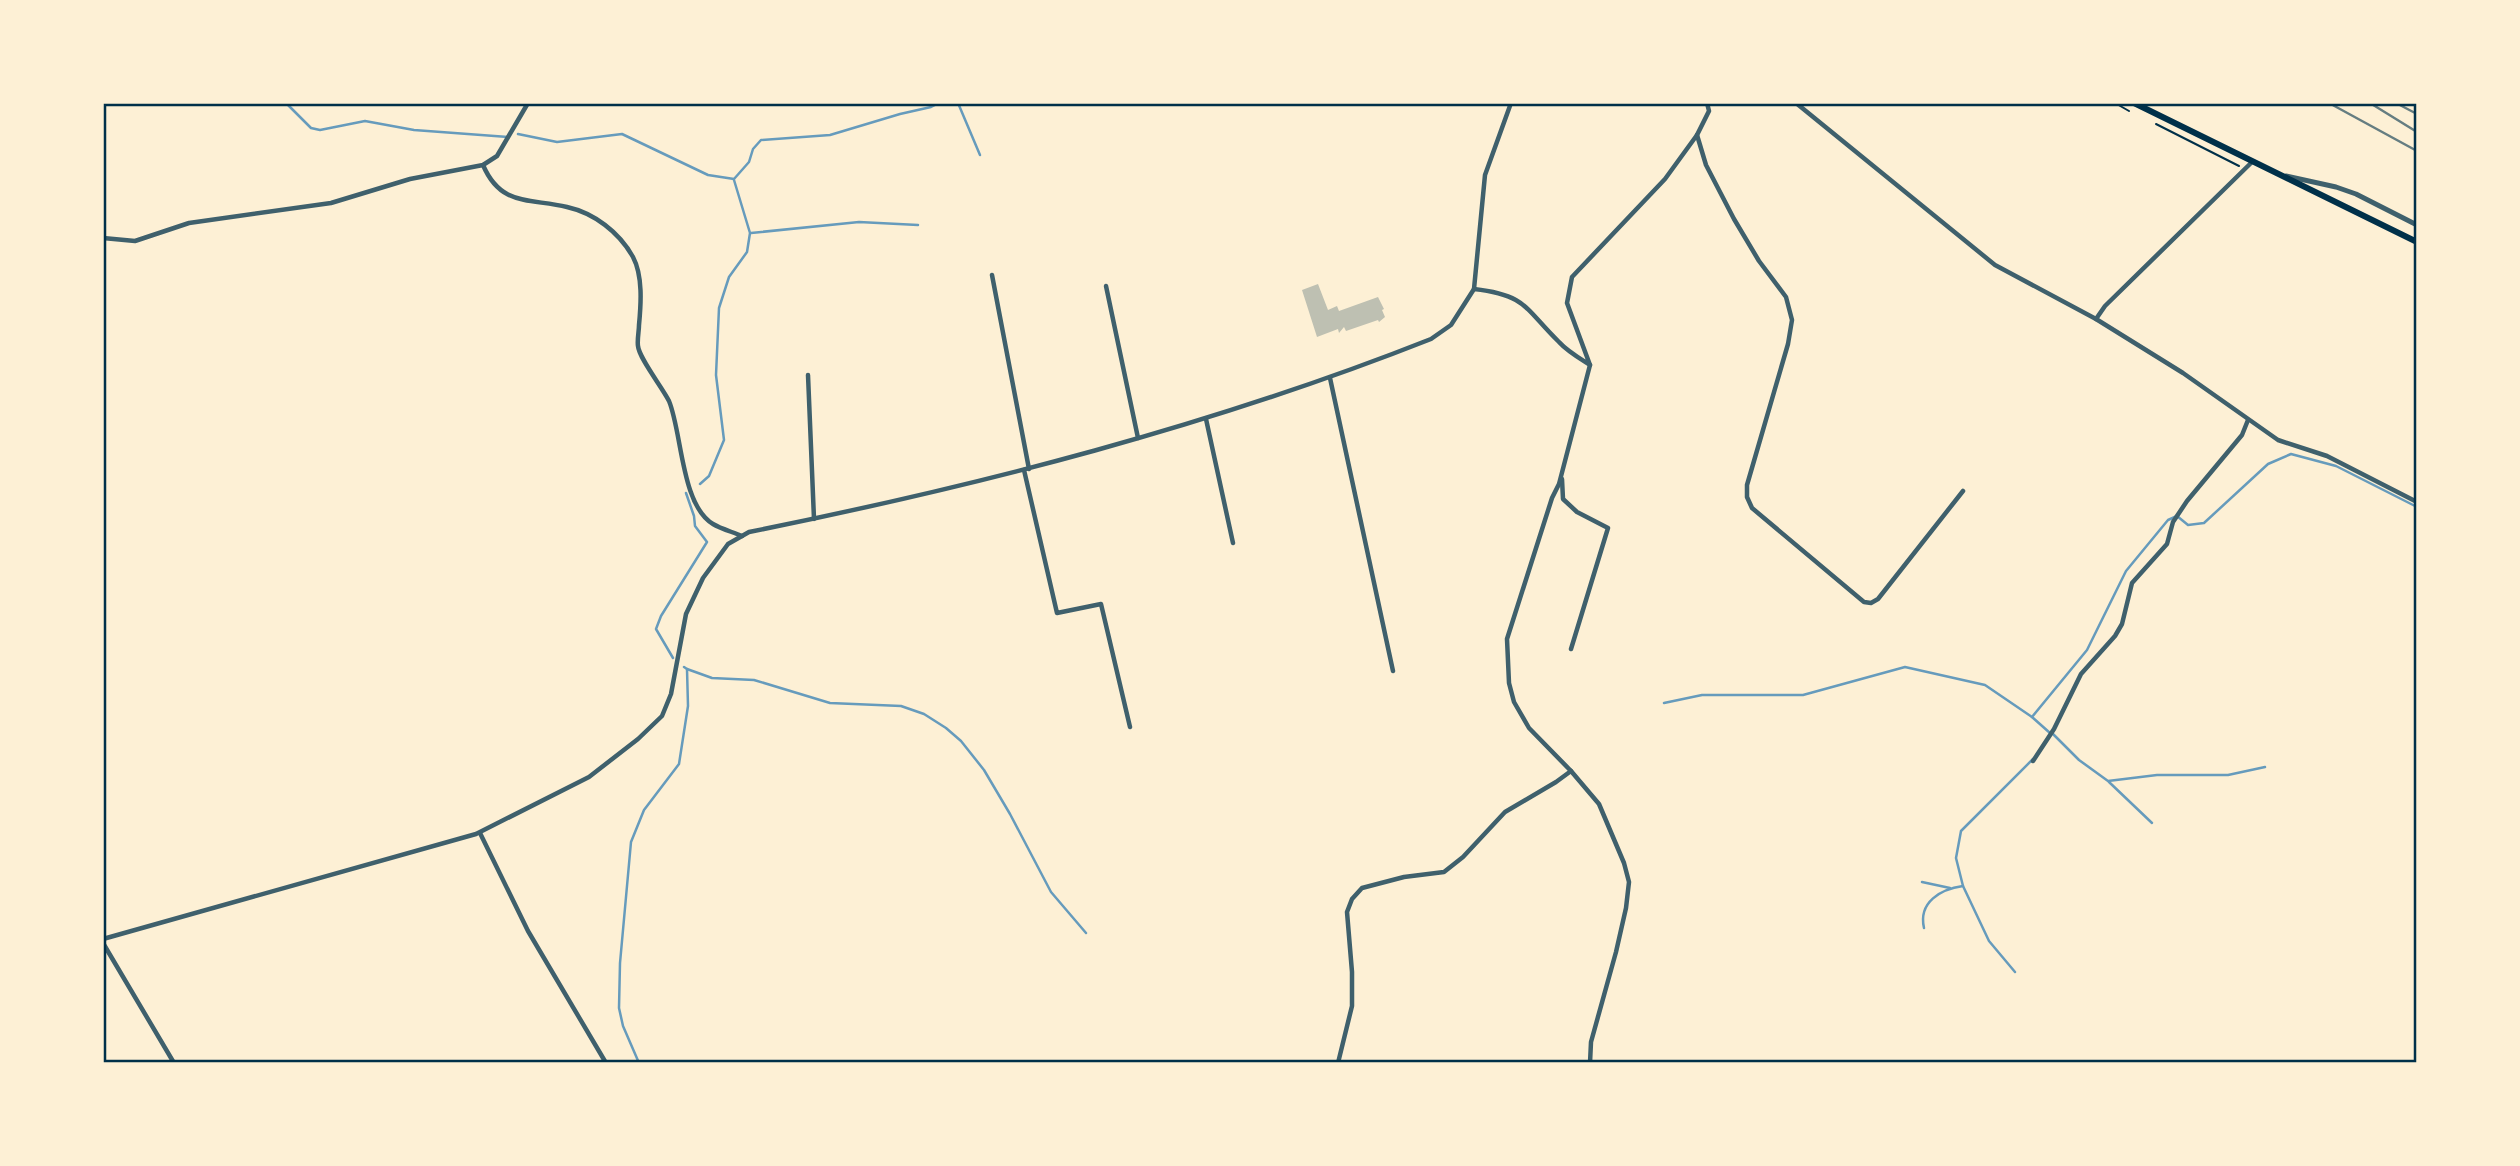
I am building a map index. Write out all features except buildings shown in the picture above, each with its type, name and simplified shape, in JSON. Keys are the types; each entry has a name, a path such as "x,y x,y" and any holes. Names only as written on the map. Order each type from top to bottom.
{"main road":[{"path":"2134,103 2417,242"}],"street":[{"path":"103,238 135,241 189,223 331,203 410,179 483,165 497,156 528,103"},
{"path":"174,1063 103,941 480,833 589,777 638,739 662,716 671,694 687,614 703,578 728,544 749,532 1027,470 1206,419 1330,378 1432,338 1451,324 1474,289 1485,175 1511,103"},
{"path":"1590,1063 1591,1042 1616,953 1629,882 1599,804 1529,728 1514,702 1509,683 1507,639 1561,474 1590,365 1567,303 1572,276 1665,178 1697,135 1709,111 1707,103"},
{"path":"1796,103 1995,265 2096,319 2183,373 2278,440 2328,456 2417,502"},
{"path":"1697,135 1706,165 1759,261 1786,297 1792,320 1788,344 1747,485 1746,497 1752,508 1864,602 1871,603 1878,599 1963,491"},
{"path":"2096,319 2105,306 2252,162"},
{"path":"483,165 489,180 507,196 533,203 568,207 605,223 634,258 641,290 638,347 670,405 689,485 701,513 712,524 742,536"},
{"path":"2278,174 2356,194 2417,225"},
{"path":"992,275 1027,470 1057,613 1101,604 1130,727"},
{"path":"1106,286 1138,438"},
{"path":"1474,289 1513,297 1533,312 1560,344 1590,365"},
{"path":"808,375 814,519"},
{"path":"1330,378 1393,671"},
{"path":"1206,419 1233,543"},
{"path":"2033,761 2054,729 2081,674 2115,636 2122,624 2132,583 2167,544 2173,522 2179,512 2242,435 2248,420"},
{"path":"1561,474 1563,499 1577,512 1608,528 1571,649"},
{"path":"1338,1063 1352,1006 1347,912 1352,899 1362,888 1404,877 1444,872 1463,857 1505,812 1571,771"},
{"path":"480,833 528,931 606,1063"}],"path":[{"path":"2115,103 2138,115"},
{"path":"2150,121 2246,169"}],"waterway":[{"path":"286,103 311,128 320,130 365,121 414,130 508,137"},
{"path":"518,134 557,142 622,134 708,175 734,179 749,162 753,149 761,140 830,135 939,103"},
{"path":"958,103 980,155"},
{"path":"700,484 709,476 724,440 716,375 719,308 729,277 747,252 750,233 734,180"},
{"path":"751,233 859,222 918,225"},
{"path":"2050,733 2032,717 2087,650 2126,571 2168,520 2177,516 2188,525 2204,523 2268,464 2291,454 2336,466 2417,507"},
{"path":"673,658 656,629 661,616 707,542 695,526 686,493"},
{"path":"639,1063 623,1026 619,1008 620,963 631,842 644,810 679,764 688,706 687,669 684,667"},
{"path":"1664,703 1702,695 1803,695 1905,667 1985,685 2032,717"},
{"path":"687,669 712,678 754,680 830,703 901,706 924,714 946,728 961,741 984,770 1051,892 1086,933"},
{"path":"2053,734 2079,760 2108,781 2157,775 2228,775 2265,767"},
{"path":"2015,972 1989,941 1963,886 1956,858 1961,831 2033,759"},
{"path":"2109,782 2152,823"},
{"path":"1922,882 1950,888"},
{"path":"1924,928 1924,911 1933,898 1947,890 1963,886"}],"railway":[{"path":"2329,103 2417,151"},
{"path":"2370,103 2417,132"},
{"path":"2396,103 2417,114"}]}
